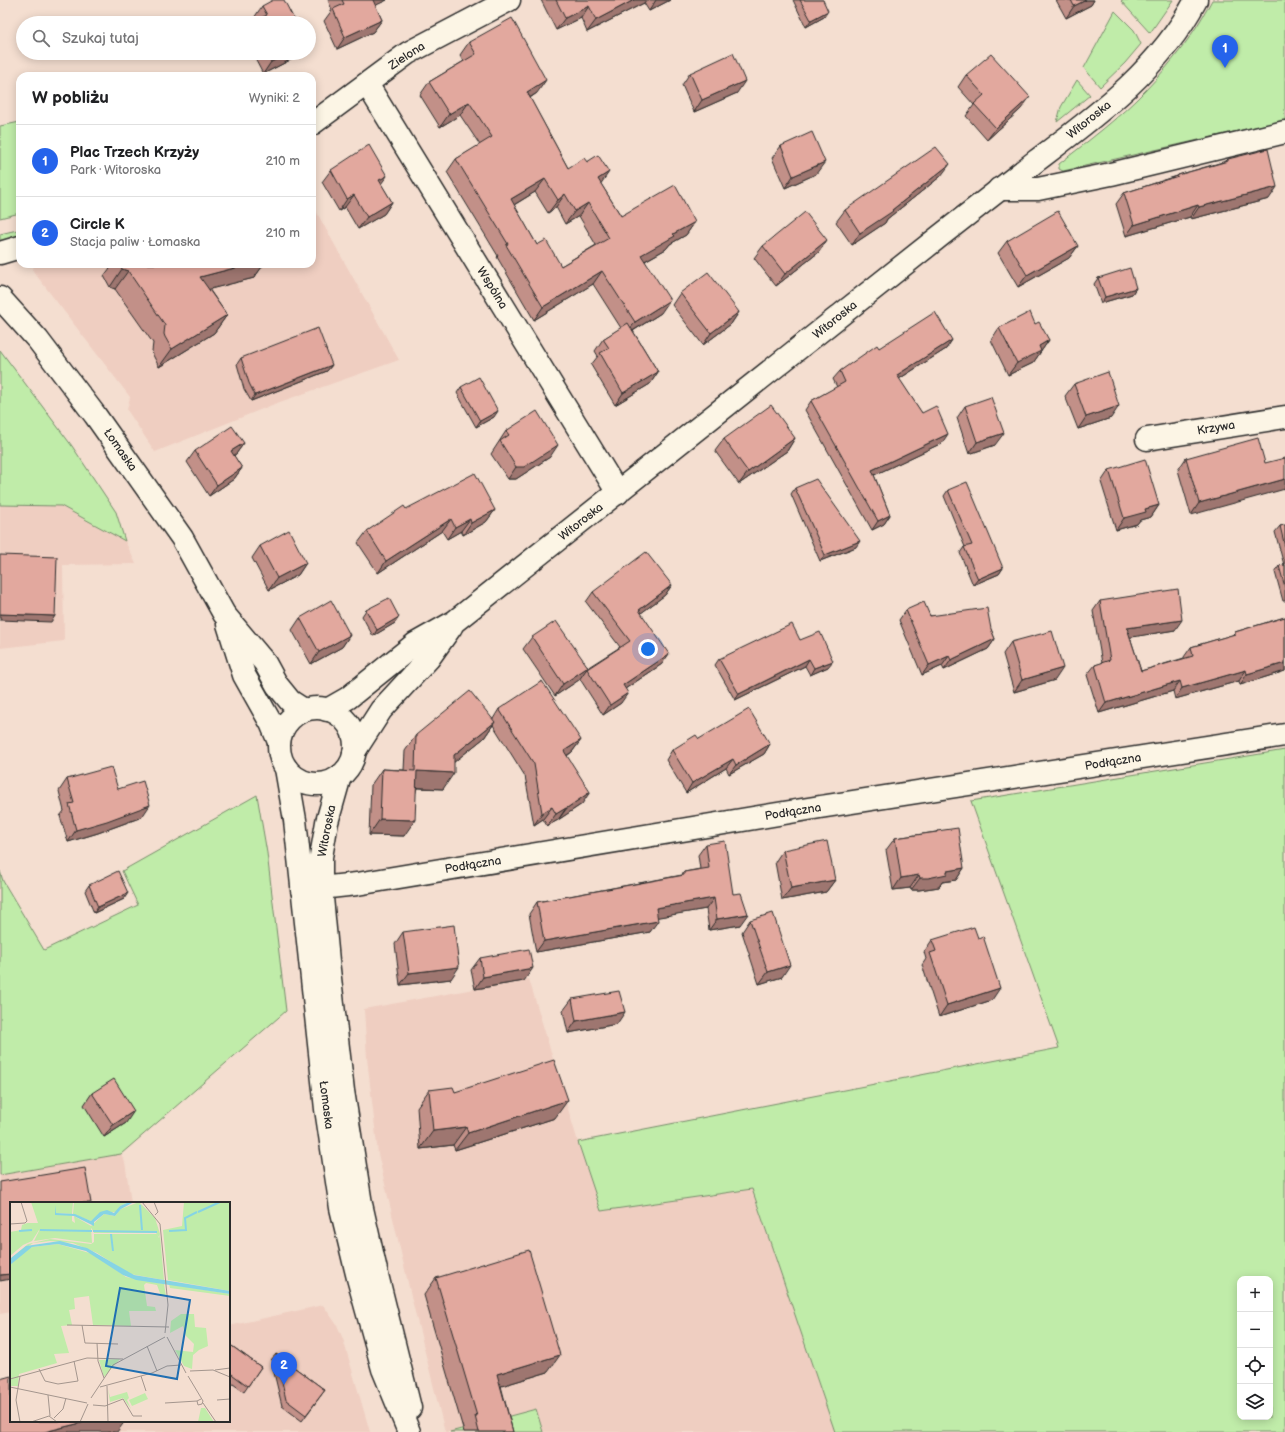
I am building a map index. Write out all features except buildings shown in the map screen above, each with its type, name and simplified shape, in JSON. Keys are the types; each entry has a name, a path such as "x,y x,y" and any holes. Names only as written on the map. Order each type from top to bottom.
{"main road":[{"name":"Zielona","path":"316,121 408,53 509,0"},
{"name":"Witoroska","path":"327,710 348,698 415,644 454,622 999,189 1100,113 1129,87 1165,48 1177,33 1196,0"},
{"name":"Wspólna","path":"367,84 618,493"},
{"path":"999,189 1038,189 1111,174 1285,132"},
{"path":"0,253 16,248"},
{"name":"Łomaska","path":"0,298 38,340 95,415 182,538 224,614 244,675 279,742"},
{"name":"Krzywa","path":"1147,439 1285,417"},
{"name":"Łomaska","path":"224,614 265,663 277,685 290,701 304,710"},
{"name":"Witoroska","path":"311,888 321,857 327,822 340,776 351,761 354,752 381,710 429,658 454,622"},
{"path":"340,776 332,781 311,783 292,775 281,760 279,752 281,734 287,723 296,714 304,710 312,708 327,710 341,717 350,729 354,744 354,752"},
{"name":"Podłączna","path":"311,888 357,884 820,807 1285,735"},
{"name":"Łomaska","path":"286,768 295,820 328,961 343,1091 361,1204 377,1275 417,1432"},
{"name":"Łomaska","path":"311,888 326,1109 341,1208 383,1370 409,1432"}],"shaded area":[{"path":"316,211 399,360 277,403 155,452 127,410 130,397 33,271 33,268 316,268"},
{"path":"0,505 61,506 125,541 136,564 63,565 64,641 0,648"},
{"path":"529,979 578,1142 601,1211 752,1189 835,1432 543,1432 536,1409 450,1432 445,1432 378,1154 367,1058 364,1009"},
{"path":"121,1154 125,1162 131,1202 10,1202 10,1312 0,1314 0,1175"},
{"path":"323,1305 337,1325 343,1339 370,1432 0,1432 0,1379 10,1422 230,1422 230,1326"}],"green space":[{"path":"1173,0 1150,33 1121,1"},
{"path":"1212,0 1285,0 1285,122 1264,125 1063,171 1059,169 1059,164 1114,120 1155,81 1190,36"},
{"path":"1115,11 1134,30 1141,44 1125,63 1100,87 1084,68"},
{"path":"1077,80 1090,95 1057,122 1061,107"},
{"path":"16,123 16,214 0,218 0,126"},
{"path":"16,230 16,238 0,242 0,234"},
{"path":"0,350 72,446 116,512 125,541 61,506 0,505"},
{"path":"1285,750 1285,1432 835,1432 752,1189 601,1211 578,1142 1059,1048 971,801"},
{"path":"257,795 267,853 286,1011 121,1154 0,1175 0,871 3,881 44,950 138,905 122,871"},
{"path":"536,1409 543,1432 450,1432"}],"place":[{"name":"Plac Trzech Krzyży","path":"1225,68"},
{"name":"Circle K","path":"284,1385"}]}
